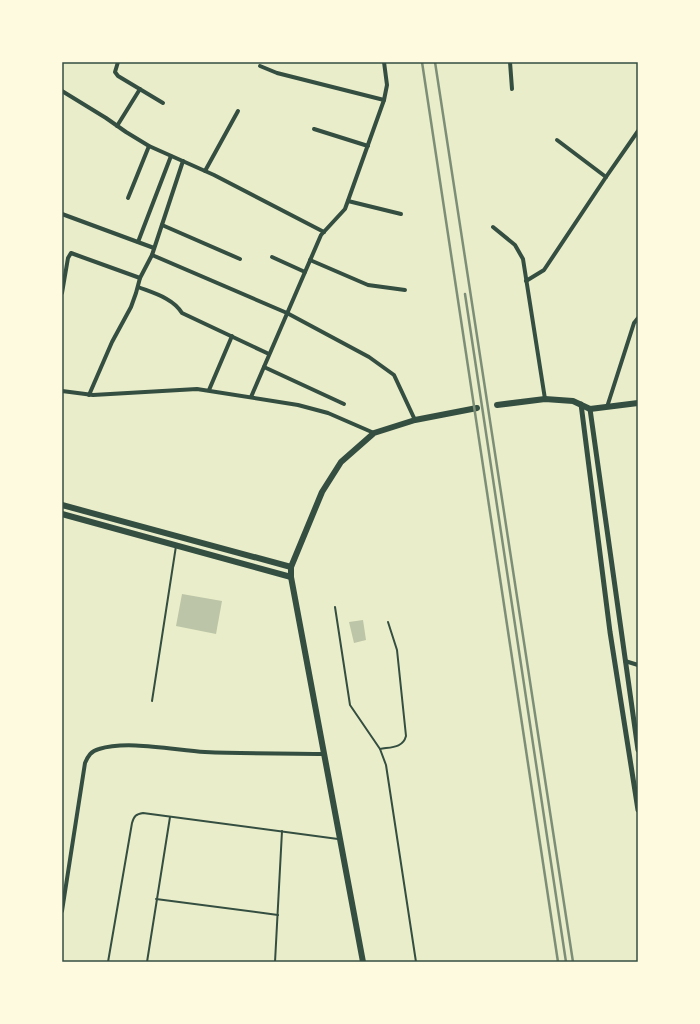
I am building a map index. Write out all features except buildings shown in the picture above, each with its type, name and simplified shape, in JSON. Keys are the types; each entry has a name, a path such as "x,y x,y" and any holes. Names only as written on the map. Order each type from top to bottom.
{"main road":[{"path":"497,404 545,399 573,401 590,409 638,403"},
{"path":"363,962 323,754 291,577 291,567 322,492 341,462 374,433 415,420 477,408"},
{"path":"62,506 291,567"},
{"path":"62,514 291,577"}],"street":[{"path":"118,62 115,72 118,76 163,103"},
{"path":"251,397 321,235 345,209 384,100 387,85 384,62"},
{"path":"510,62 512,89"},
{"path":"260,66 277,73 384,100"},
{"path":"117,126 140,90"},
{"path":"62,92 149,146 205,171 324,232"},
{"path":"205,171 238,111"},
{"path":"314,129 368,146"},
{"path":"526,281 544,270 638,131"},
{"path":"557,140 606,177"},
{"path":"128,198 149,146"},
{"path":"138,242 171,156"},
{"path":"89,395 112,342 131,307 140,278 152,255 183,161"},
{"path":"348,201 401,214"},
{"path":"62,214 154,248"},
{"path":"162,225 240,259"},
{"path":"493,227 518,248 522,259 545,399"},
{"path":"62,293 68,258 71,253 140,278"},
{"path":"152,255 286,313 369,357 394,375 415,420"},
{"path":"272,257 304,272"},
{"path":"310,260 368,284 405,290"},
{"path":"138,287 178,306 182,313 269,354"},
{"path":"607,407 634,323 638,318"},
{"path":"209,390 232,336"},
{"path":"264,367 344,404"},
{"path":"62,391 89,395 197,388 298,405 328,413 374,433"},
{"path":"581,404 610,632 638,810"},
{"path":"590,409 638,750"},
{"path":"625,661 638,665"},
{"path":"62,912 64,877 85,763 88,756 93,751 100,748 122,746 204,752 323,754"}],"lane":[{"path":"152,701 176,545"},
{"path":"335,607 350,705 380,749 386,765 416,962"},
{"path":"380,749 402,744 405,742 406,736 397,650 388,622"},
{"path":"108,962 134,818 137,814 143,813 170,816 340,839"},
{"path":"146,962 170,816"},
{"path":"276,962 282,831"},
{"path":"156,899 278,915"}],"railway":[{"path":"422,62 558,962"},
{"path":"435,62 573,962"},
{"path":"465,294 566,962"}]}
